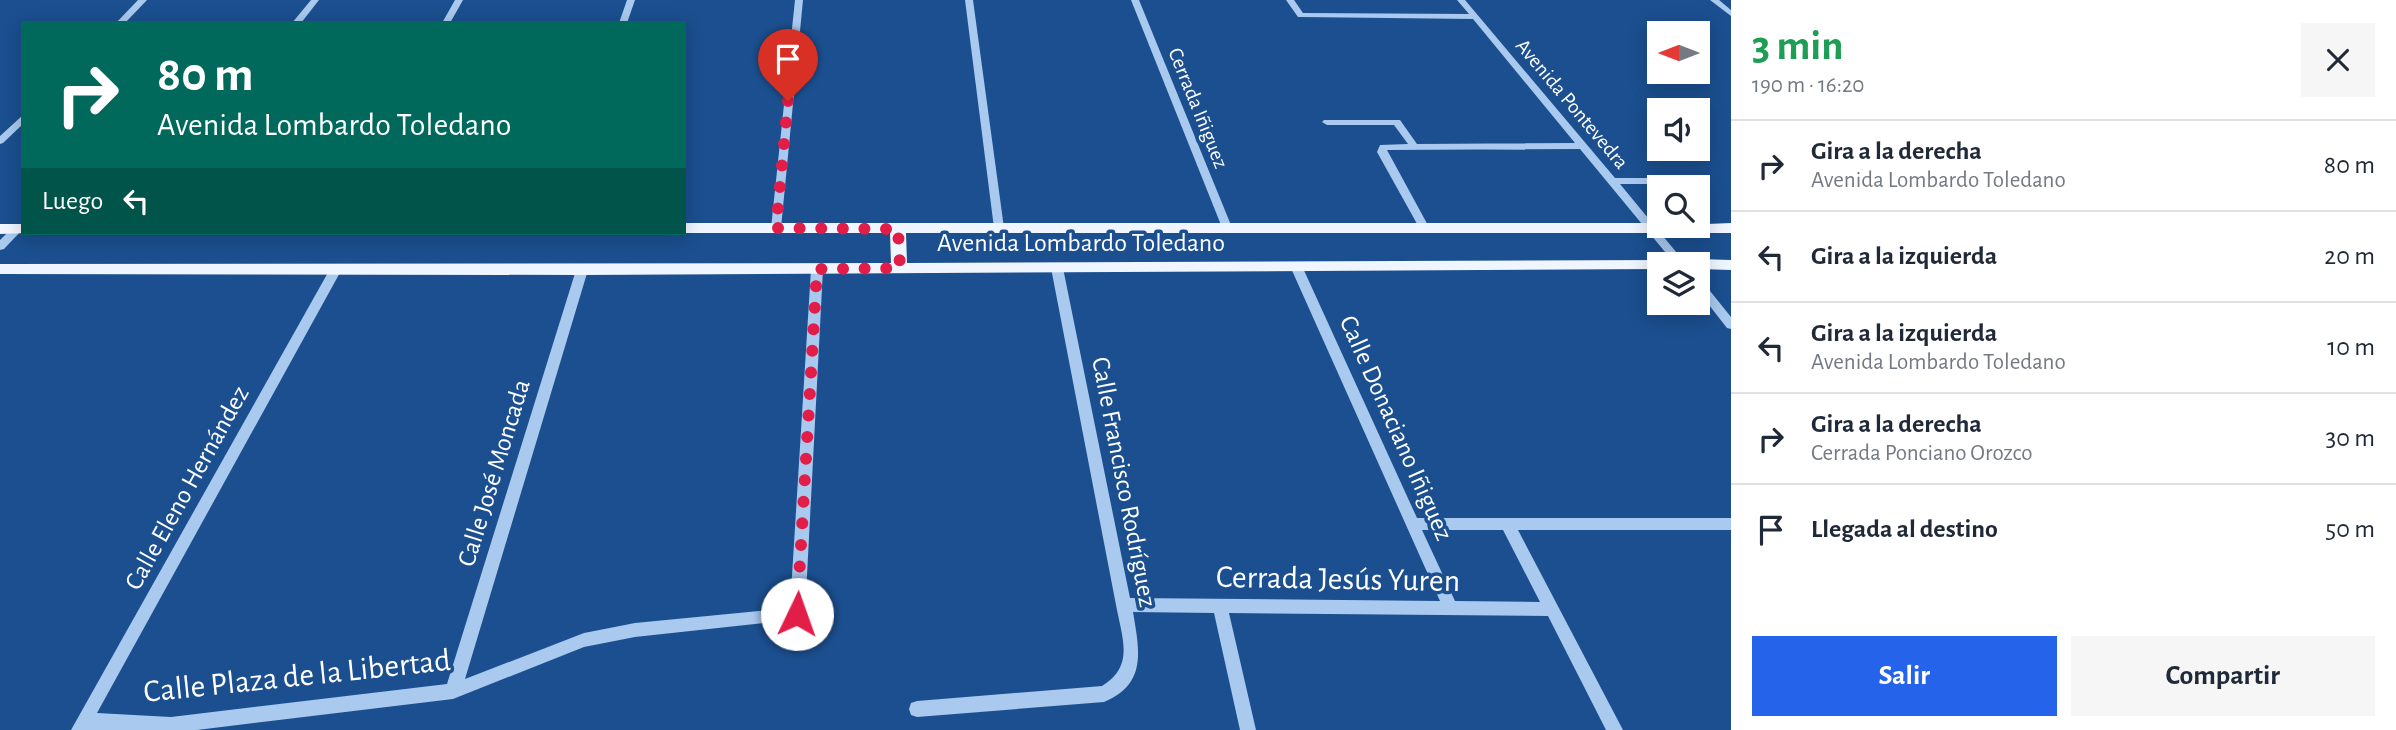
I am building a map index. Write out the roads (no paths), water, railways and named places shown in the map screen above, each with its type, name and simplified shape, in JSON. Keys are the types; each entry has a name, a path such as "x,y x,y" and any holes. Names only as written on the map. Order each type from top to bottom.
{"main road":[{"name":"Avenida Lombardo Toledano","path":"1710,227 1731,228"},
{"name":"Avenida Lombardo Toledano","path":"686,228 1647,228"},
{"path":"0,229 20,229"},
{"path":"898,229 900,268"},
{"name":"Avenida Lombardo Toledano","path":"0,269 582,270 1647,264"},
{"path":"1710,264 1731,264"}],"street":[{"path":"122,21 143,0"},
{"path":"298,21 315,0"},
{"path":"447,21 459,0"},
{"path":"624,21 631,0"},
{"path":"776,228 799,0"},
{"path":"969,0 999,228"},
{"name":"Cerrada Iñiguez","path":"1135,0 1228,230"},
{"path":"1290,0 1301,15 1475,17"},
{"name":"Avenida Pontevedra","path":"1461,0 1647,223"},
{"path":"1714,0 1731,14"},
{"path":"0,141 21,120"},
{"path":"1328,121 1397,122 1414,146"},
{"path":"1425,229 1381,149 1387,146 1583,146"},
{"path":"1611,181 1647,181"},
{"path":"0,247 20,229"},
{"name":"Avenida Pontevedra","path":"1659,238 1671,252"},
{"name":"Calle Donaciano Iñiguez","path":"1296,267 1451,609"},
{"name":"Calle Francisco Rodríguez","path":"917,709 1104,694 1119,687 1130,673 1131,659 1124,605 1057,268"},
{"name":"Calle Eleno Hernández","path":"83,725 336,269"},
{"name":"Calle Plaza de la Libertad","path":"83,725 171,724 453,691 584,640 635,630 797,614 817,269"},
{"name":"Calle José Moncada","path":"453,691 582,270"},
{"path":"1710,300 1731,325"},
{"name":"Cerrada Jesús Yuren","path":"1412,524 1731,524"},
{"path":"1508,525 1615,730"},
{"name":"Cerrada Jesús Yuren","path":"1124,605 1552,609"},
{"path":"1220,606 1248,730"}]}
